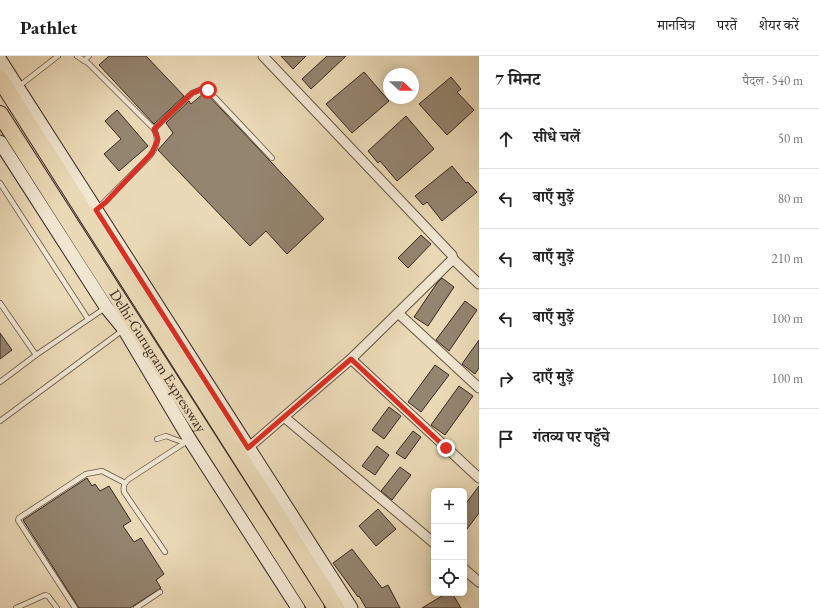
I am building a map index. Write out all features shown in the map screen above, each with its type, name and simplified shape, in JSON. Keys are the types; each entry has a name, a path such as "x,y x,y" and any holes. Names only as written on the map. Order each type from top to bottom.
{"highway":[{"name":"Delhi-Gurugram Expressway","path":"0,79 336,608"},
{"name":"Delhi-Gurugram Expressway","path":"0,114 316,608"}],"main road":[{"path":"0,60 350,608"},
{"path":"0,142 106,307 124,329 187,441 298,608"}],"street":[{"path":"263,56 452,255 453,259 479,284"},
{"path":"248,448 351,359 453,259"},
{"path":"398,313 479,388"},
{"path":"351,359 479,478"},
{"path":"284,417 431,540"},
{"path":"467,572 479,582"}],"lane":[{"path":"18,87 58,56"},
{"path":"77,56 88,63 154,129 158,139 152,153 106,202 96,210"},
{"path":"84,60 89,56"},
{"path":"154,129 192,93 202,89 208,90 272,158"},
{"path":"0,183 88,319"},
{"path":"0,303 36,355"},
{"path":"0,382 36,355 106,307"},
{"path":"0,421 124,329"},
{"path":"157,440 166,436 187,441"},
{"path":"165,552 124,492 123,487 125,483 187,441"},
{"path":"75,608 18,520 86,474 102,472 125,483"},
{"path":"136,608 160,592"},
{"path":"16,608 45,595 48,596 57,608"}],"building":[{"path":"109,56 146,56 184,96 154,124 99,65"},
{"path":"281,56 306,56 293,69"},
{"path":"327,56 346,56 311,89 302,79"},
{"path":"364,72 383,94 383,104 386,104 352,133 326,104"},
{"path":"451,77 461,89 457,92 474,110 447,135 419,104"},
{"path":"206,93 324,219 287,254 266,231 250,246 158,150 173,133 166,123 189,101 191,104"},
{"path":"117,110 148,146 119,171 104,154 121,139 105,121"},
{"path":"406,116 434,149 397,181 380,161 378,163 368,151"},
{"path":"452,166 466,183 468,182 477,192 442,221 427,202 423,205 415,196"},
{"path":"421,235 431,244 408,268 398,258"},
{"path":"442,278 454,287 428,326 414,317"},
{"path":"465,301 477,310 449,351 436,340"},
{"path":"0,333 12,350 0,359"},
{"path":"479,340 479,368 475,374 462,364"},
{"path":"435,365 449,375 421,412 408,402"},
{"path":"459,386 473,396 445,435 431,425"},
{"path":"389,407 401,416 384,439 372,430"},
{"path":"413,431 421,437 405,459 396,453"},
{"path":"377,446 389,455 375,475 362,466"},
{"path":"400,467 411,475 392,500 381,491"},
{"path":"87,478 92,486 95,484 100,491 109,486 131,521 123,526 134,542 141,538 164,574 156,580 161,588 130,608 79,608 23,520"},
{"path":"479,486 479,513 467,529 467,524 467,502"},
{"path":"378,509 396,529 376,546 359,526"},
{"path":"352,549 382,588 388,585 400,608 366,608 359,596 358,597 333,563"},
{"path":"442,596 454,596 461,608 422,608"}],"route":[{"path":"208,90 202,89 192,93 154,129 158,139 152,153 106,202 96,210 248,448 351,359 446,448"}]}
